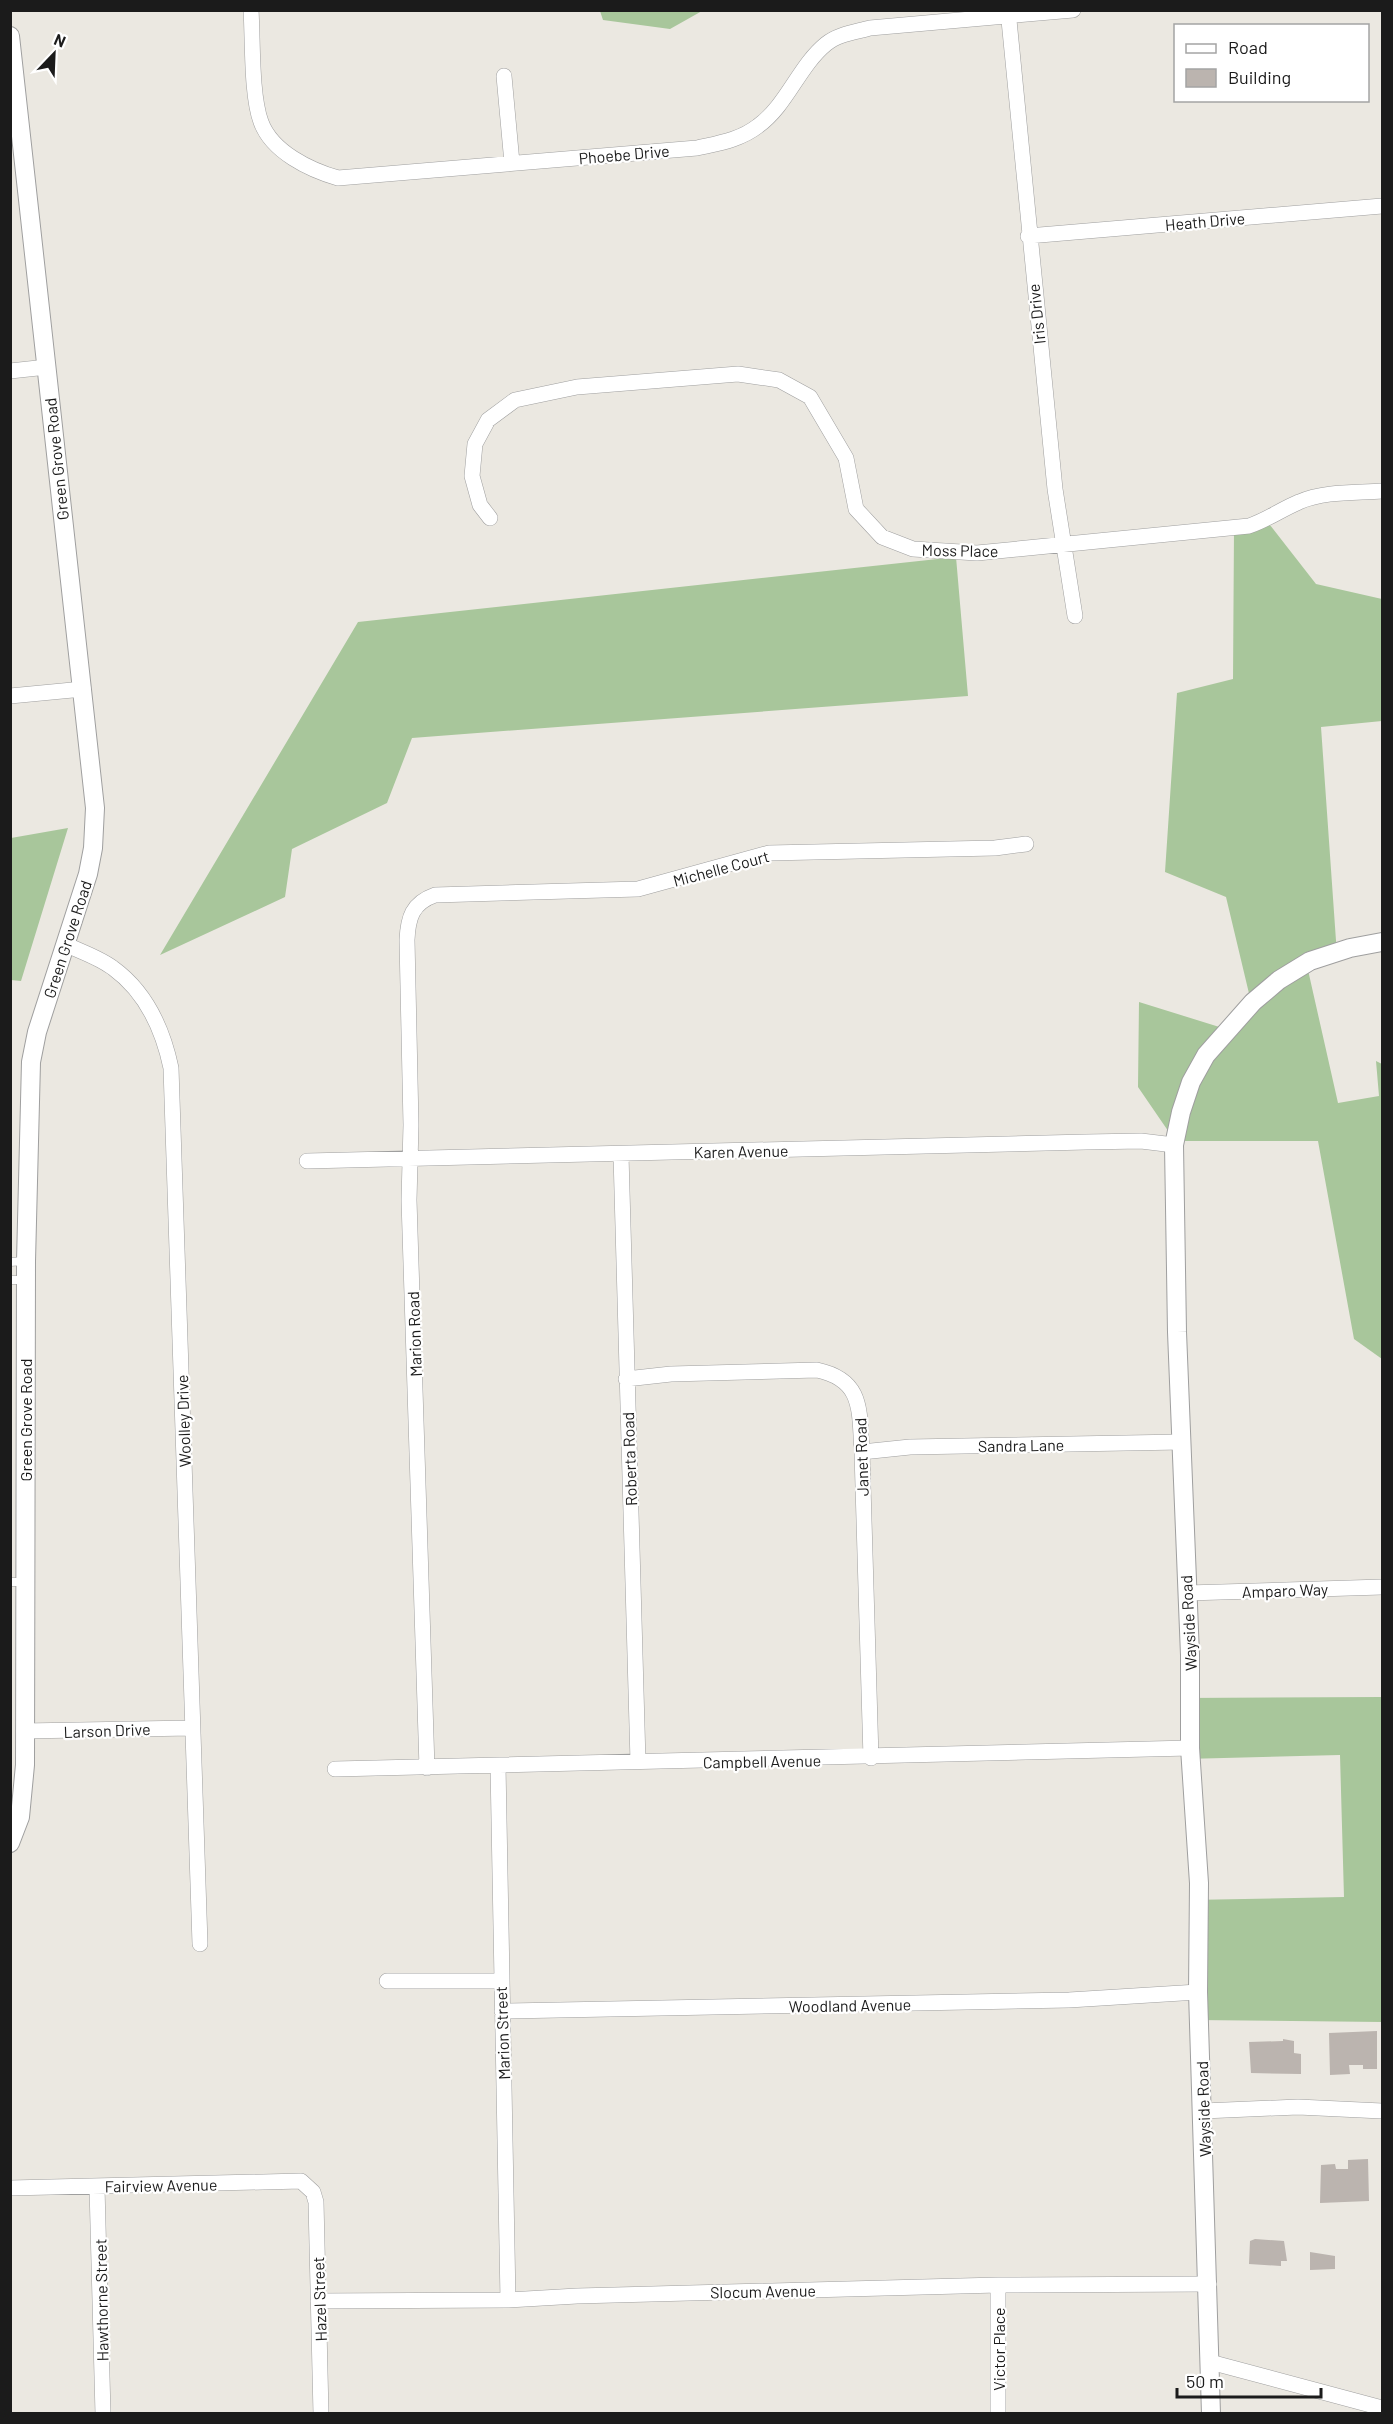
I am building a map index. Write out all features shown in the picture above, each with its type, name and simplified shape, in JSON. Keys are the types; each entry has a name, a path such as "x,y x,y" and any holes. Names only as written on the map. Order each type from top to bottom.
{"street":[{"name":"Phoebe Drive","path":"251,10 261,124 273,139 302,164 338,178 697,148 738,139 771,114 817,54 827,43 840,36 870,28 1008,13 1073,10"},
{"name":"Iris Drive","path":"1008,13 1028,236 1055,489 1075,616"},
{"name":"Green Grove Road","path":"10,36 83,689 95,828 88,874 67,945 37,1032 31,1062 18,1261 18,1582 24,1731 22,1803 10,1843"},
{"path":"504,76 512,163"},
{"name":"Heath Drive","path":"1028,236 1383,206"},
{"path":"10,371 47,367"},
{"name":"Moss Place","path":"490,518 480,505 472,476 475,444 488,420 515,400 577,387 738,374 779,380 810,397 846,458 856,509 882,537 913,549 977,553 1249,526 1270,519 1299,502 1318,496 1383,491"},
{"path":"10,696 83,689"},
{"name":"Michelle Court","path":"418,903 435,895 453,893 638,889 769,853 995,848 1026,844"},
{"name":"Marion Road","path":"418,903 408,921 407,940 410,1212 427,1768"},
{"name":"Wayside Road","path":"1211,2414 1209,2284 1198,1992 1198,1883 1190,1748 1191,1699 1173,1206 1174,1145 1188,1092 1206,1055 1253,1002 1279,980 1310,961 1350,948 1383,942"},
{"name":"Woolley Drive","path":"67,945 114,968 133,987 155,1018 166,1046 171,1068 191,1728 200,1944"},
{"name":"Karen Avenue","path":"307,1161 1119,1142 1174,1145"},
{"name":"Roberta Road","path":"621,1155 638,1762"},
{"name":"Janet Road","path":"627,1379 671,1374 817,1370 833,1373 845,1381 859,1403 871,1758"},
{"name":"Sandra Lane","path":"862,1452 910,1447 1181,1442"},
{"name":"Amparo Way","path":"1187,1593 1383,1587"},
{"name":"Larson Drive","path":"24,1731 191,1728"},
{"name":"Campbell Avenue","path":"335,1769 871,1758 1190,1748"},
{"name":"Marion Street","path":"498,1766 508,2300"},
{"path":"387,1981 501,1981"},
{"name":"Woodland Avenue","path":"502,2012 1069,2000 1198,1992"},
{"path":"1203,2111 1298,2107 1383,2111"},
{"name":"Fairview Avenue","path":"10,2188 301,2181 309,2187"},
{"name":"Hawthorne Street","path":"97,2187 103,2414"},
{"name":"Hazel Street","path":"309,2187 316,2202 321,2414"},
{"name":"Slocum Avenue","path":"318,2301 508,2300 577,2296 998,2285 1209,2284"},
{"name":"Victor Place","path":"998,2285 998,2414"},
{"path":"1210,2362 1383,2408"}],"green space":[{"path":"600,11 702,11 670,29 603,20"},
{"path":"1266,520 1316,584 1382,599 1382,721 1321,727 1337,955 1308,970 1338,1103 1379,1096 1376,1061 1382,1064 1382,1359 1354,1339 1318,1141 1175,1141 1138,1087 1139,1002 1229,1030 1252,1006 1226,897 1165,872 1177,693 1233,679 1234,530"},
{"path":"956,557 968,696 412,738 387,803 292,849 285,897 160,955 358,622"},
{"path":"68,828 21,981 11,980 11,838"},
{"path":"1382,1697 1382,2022 1195,2020 1189,1900 1344,1897 1340,1755 1185,1759 1183,1698"}],"building":[{"path":"1377,2031 1377,2069 1363,2069 1363,2065 1349,2065 1350,2074 1330,2075 1329,2033"},
{"path":"1283,2039 1294,2041 1294,2053 1301,2054 1301,2074 1251,2073 1249,2042 1283,2041"},
{"path":"1368,2159 1369,2201 1320,2203 1321,2165 1335,2164 1336,2169 1348,2169 1348,2160"},
{"path":"1255,2239 1284,2241 1287,2261 1281,2261 1281,2266 1249,2264 1250,2241"},
{"path":"1310,2252 1335,2256 1335,2269 1310,2270"}]}
